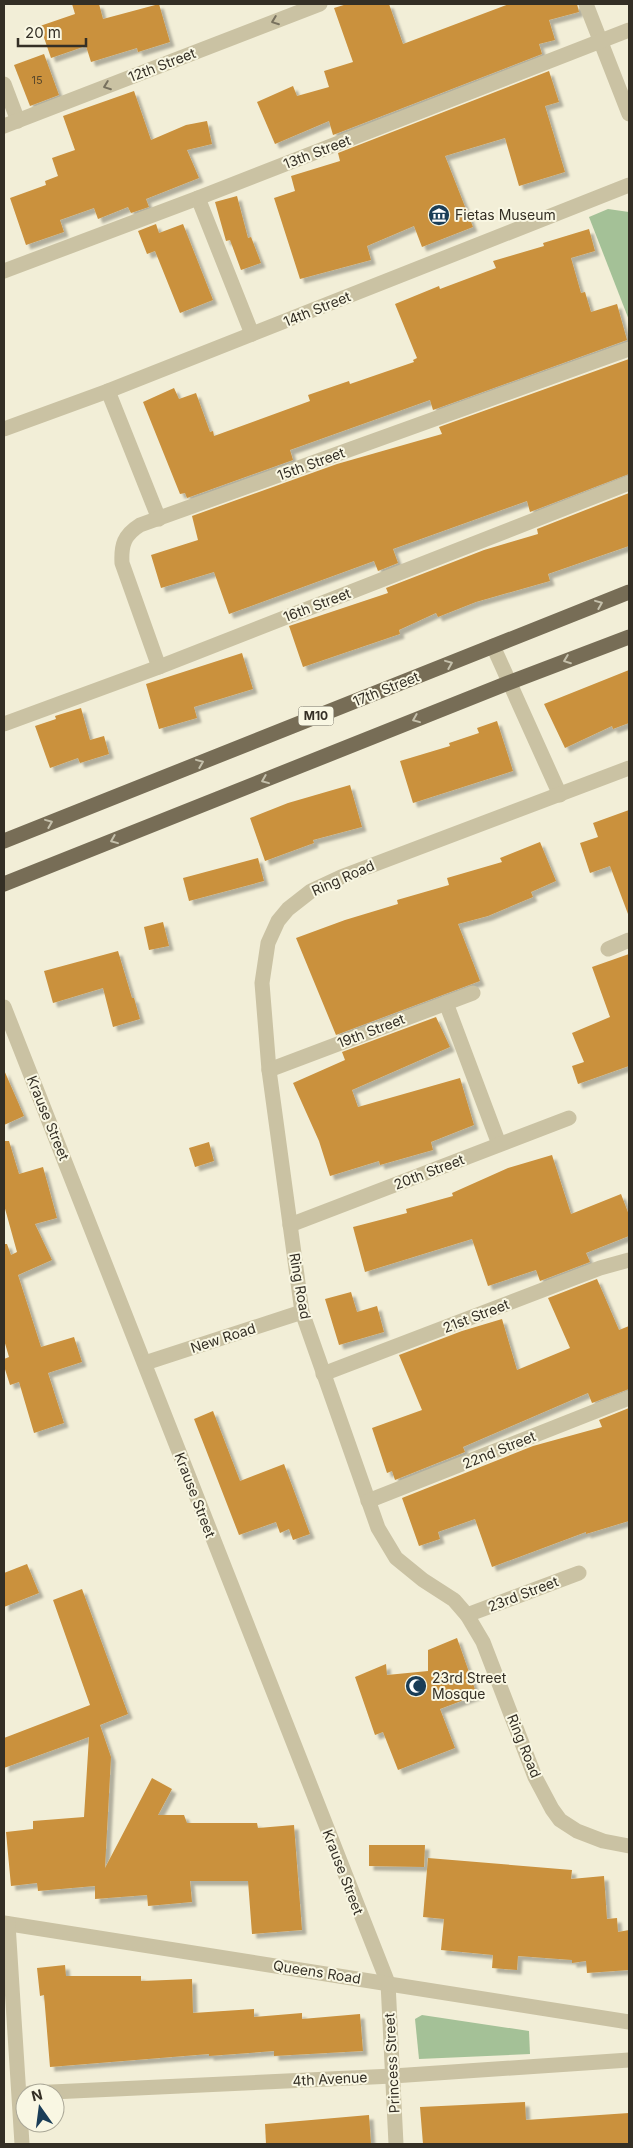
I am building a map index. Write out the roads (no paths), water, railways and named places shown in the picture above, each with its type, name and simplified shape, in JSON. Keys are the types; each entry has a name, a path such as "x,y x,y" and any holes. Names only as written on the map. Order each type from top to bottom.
{"main road":[{"name":"17th Street","path":"4,841 629,592"},
{"path":"4,884 508,682 629,637"}],"street":[{"name":"12th Street","path":"11,124 320,4"},
{"path":"586,4 629,114"},
{"name":"13th Street","path":"4,271 198,198 629,30"},
{"path":"4,84 11,124"},
{"name":"14th Street","path":"4,429 108,391 629,185"},
{"path":"198,198 252,334"},
{"name":"15th Street","path":"159,667 122,563 121,551 125,538 131,531 140,525 629,349"},
{"path":"108,391 159,519"},
{"name":"16th Street","path":"4,724 159,667 629,483"},
{"path":"493,646 560,795"},
{"name":"Ring Road","path":"629,768 342,877 311,891 288,909 278,922 268,943 263,966 262,983 269,1070 302,1312 378,1528 396,1558 423,1580 454,1600 467,1615 482,1642 535,1777 560,1820 577,1831 603,1841 629,1846"},
{"path":"608,949 629,940"},
{"name":"19th Street","path":"269,1070 473,992"},
{"path":"446,1003 499,1144"},
{"name":"Krause Street","path":"4,1007 388,1983"},
{"name":"20th Street","path":"290,1226 568,1118"},
{"name":"21st Street","path":"323,1374 600,1268 629,1260"},
{"name":"New Road","path":"145,1363 302,1312"},
{"name":"22nd Street","path":"368,1502 629,1398"},
{"name":"23rd Street","path":"467,1615 579,1573"},
{"path":"6,1923 24,2083"},
{"name":"Queens Road","path":"6,1923 629,2022"},
{"name":"Princess Street","path":"388,1983 396,2144"},
{"name":"4th Avenue","path":"65,2091 393,2076 629,2060"}],"place":[{"name":"Fietas Museum","path":"439,215"},
{"name":"23rd Street Mosque","path":"416,1686"}]}
